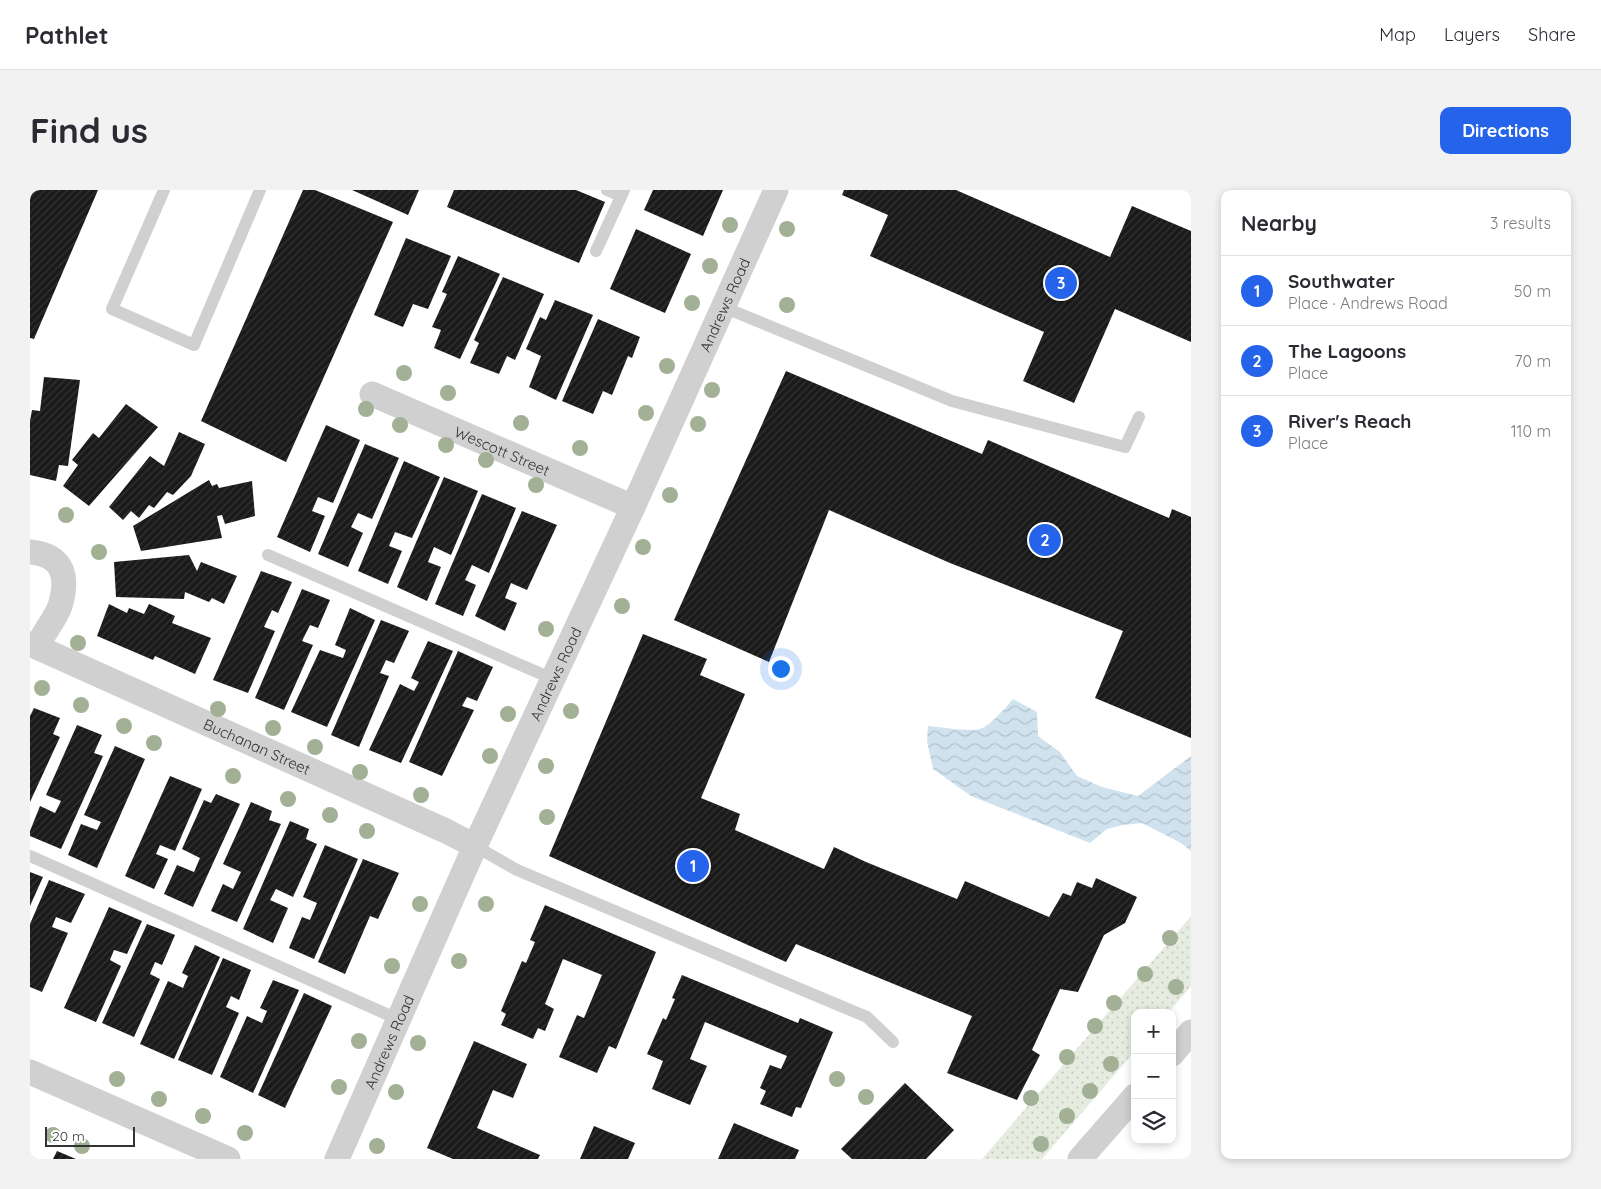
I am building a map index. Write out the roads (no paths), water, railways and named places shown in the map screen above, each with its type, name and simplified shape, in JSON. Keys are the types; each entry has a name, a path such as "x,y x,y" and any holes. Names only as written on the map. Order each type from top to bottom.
{"street":[{"name":"Andrews Road","path":"338,1159 475,846 553,680 776,190"},
{"name":"Wescott Street","path":"372,394 632,507"},
{"name":"Buchanan Street","path":"30,552 38,552 54,558 62,567 64,583 60,607 33,646 446,831 475,846"},
{"path":"1176,1049 1191,1032"},
{"path":"31,1074 228,1159"},
{"path":"1080,1159 1132,1099"}],"lane":[{"path":"164,190 112,309 194,344 260,190"},
{"path":"596,251 622,193 607,190"},
{"path":"723,307 952,402 1125,447 1139,417"},
{"path":"268,554 553,680"},
{"path":"475,846 517,870 867,1016 893,1042"},
{"path":"30,856 400,1020"}],"water":[{"path":"1013,699 1037,712 1038,736 1060,752 1077,776 1102,787 1138,796 1191,756 1191,851 1181,843 1142,823 1107,829 1090,843 971,796 933,769 927,741 928,726 962,730 980,729 993,720"}],"place":[{"name":"River's Reach","path":"1061,283"},
{"name":"The Lagoons","path":"1045,540"},
{"name":"Southwater","path":"693,866"}]}
